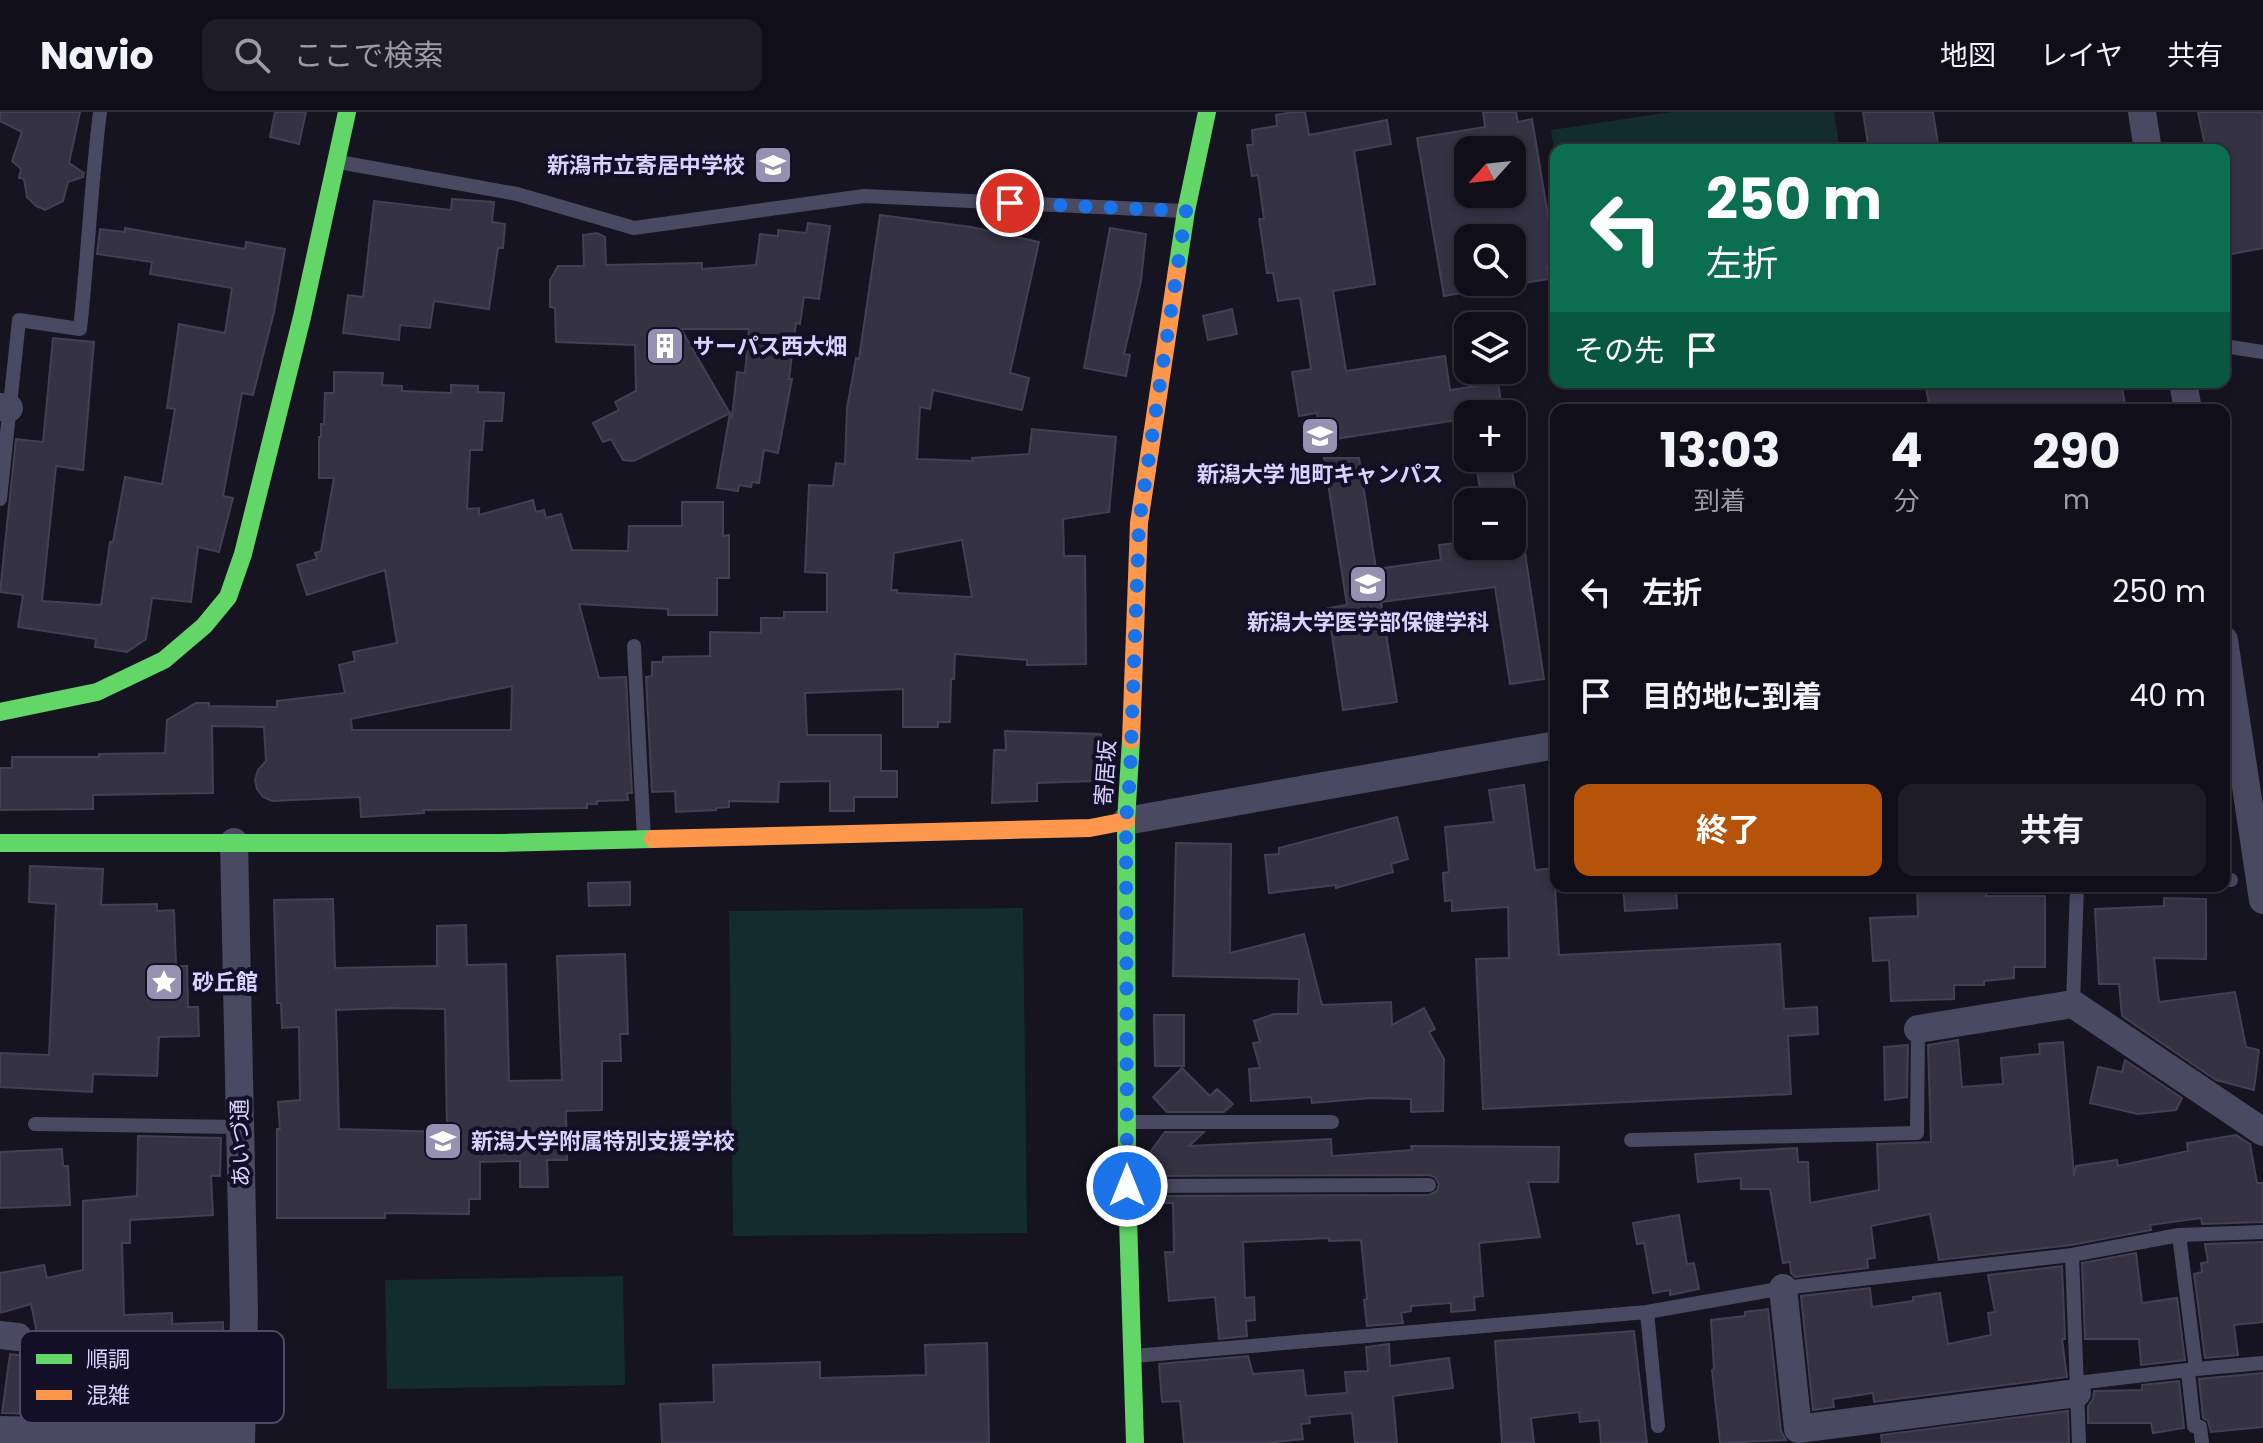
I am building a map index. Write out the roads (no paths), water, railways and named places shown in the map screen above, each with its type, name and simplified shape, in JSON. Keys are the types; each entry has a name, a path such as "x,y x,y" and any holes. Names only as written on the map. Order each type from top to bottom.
{"street":[{"path":"0,712 97,692 164,660 204,626 228,597 243,554 338,162 347,112"},
{"name":"寄居坂","path":"1135,1443 1127,1186 1126,821 1139,523 1186,211 1207,112"},
{"path":"2142,112 2147,144"},
{"path":"2230,680 2263,900"},
{"path":"0,843 500,843 1090,828 1550,746"},
{"name":"あいづ通","path":"234,842 244,1331"},
{"path":"1918,1029 2073,1004 2263,1132"},
{"path":"1783,1288 1798,1436 2077,1388"},
{"path":"8,1435 241,1440"}],"lane":[{"path":"0,499 4,407 19,320 80,329 91,221 90,191 100,112"},
{"path":"338,162 517,194 634,228 864,196 1186,211"},
{"path":"2230,347 2263,352"},
{"path":"634,646 644,839"},
{"path":"2073,1004 2077,892"},
{"path":"1631,1140 1917,1133 1918,1029"},
{"path":"1127,1122 1332,1122"},
{"path":"35,1124 240,1127"},
{"path":"1127,1186 1429,1185"},
{"path":"1133,1356 1647,1312 1783,1288 2072,1255 2179,1235 2263,1232"},
{"path":"2179,1235 2194,1426 2200,1427 2202,1443"},
{"path":"2072,1255 2079,1443"},
{"path":"1647,1312 1658,1426"},
{"path":"2077,1388 2192,1370 2263,1363"}],"place":[{"name":"新潟市立寄居中学校","path":"773,165"},
{"name":"サーパス西大畑","path":"665,346"},
{"name":"新潟大学 旭町キャンパス","path":"1320,436"},
{"name":"新潟大学医学部保健学科","path":"1368,584"},
{"name":"砂丘館","path":"164,982"},
{"name":"新潟大学附属特別支援学校","path":"443,1141"}]}
